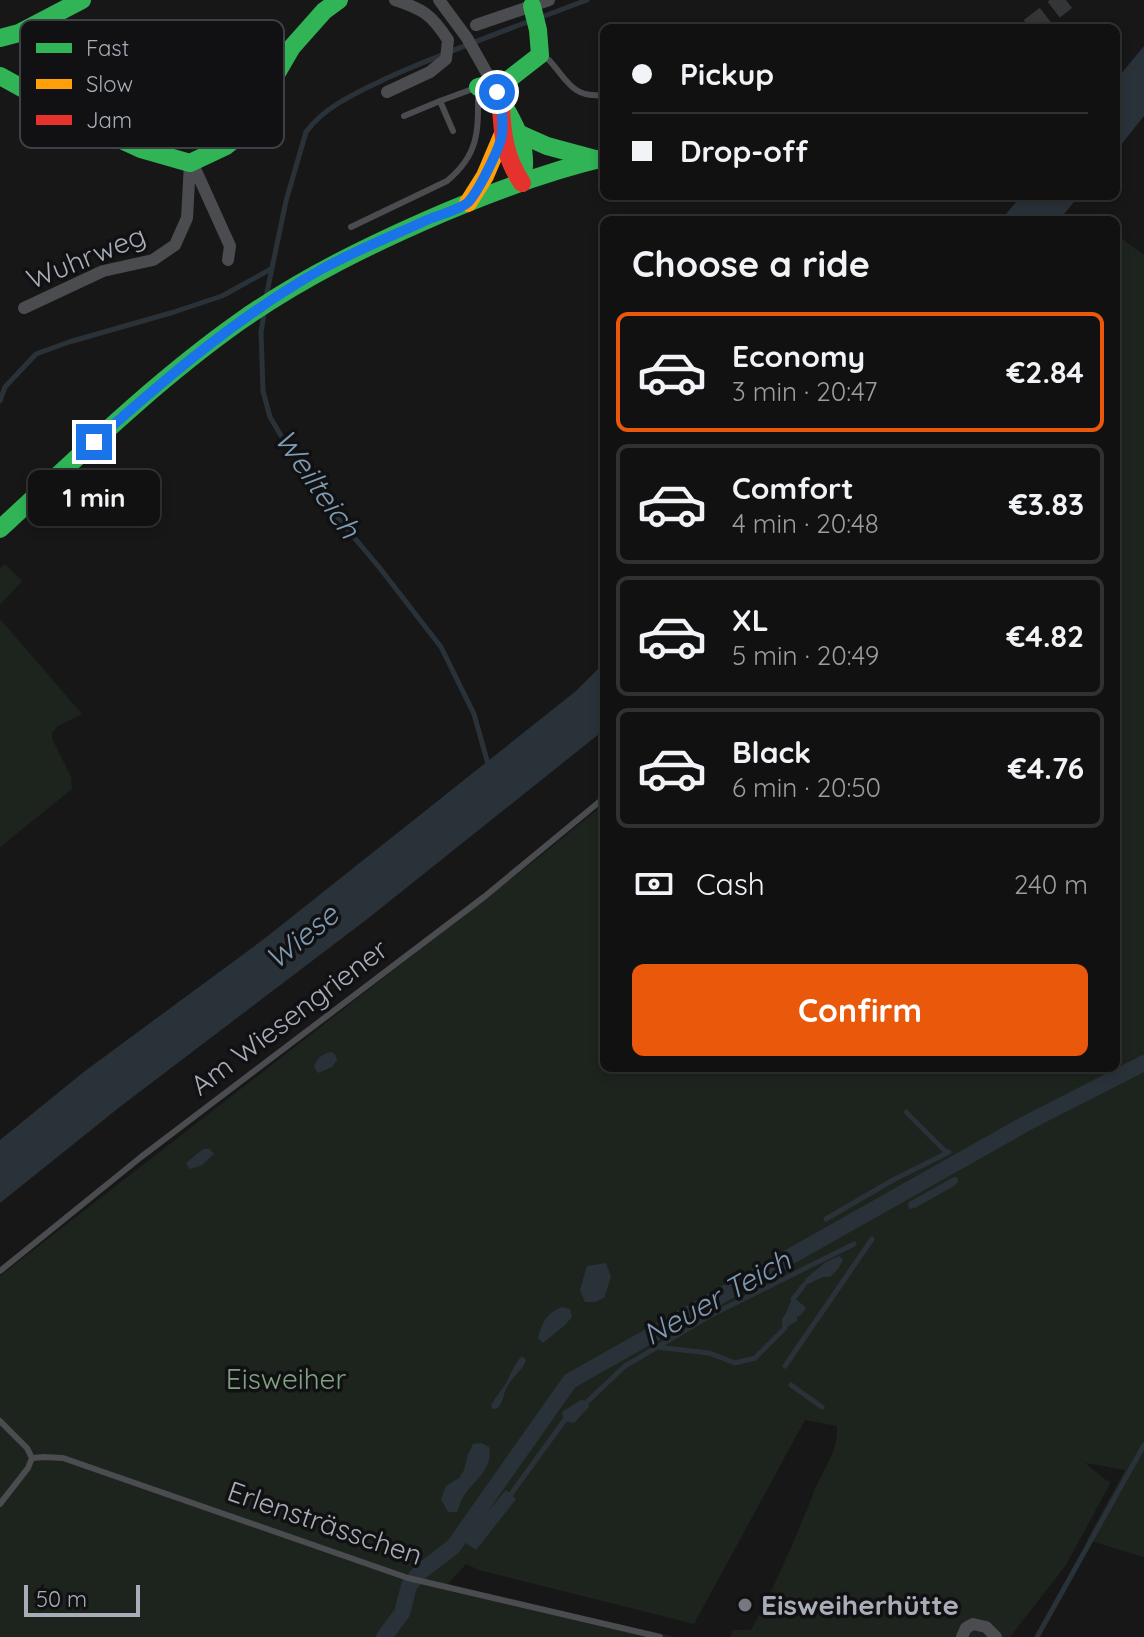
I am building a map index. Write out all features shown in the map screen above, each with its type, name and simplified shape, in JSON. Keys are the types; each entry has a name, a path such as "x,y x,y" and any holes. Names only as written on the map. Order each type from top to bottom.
{"main road":[{"path":"44,20 82,0"},
{"path":"284,61 324,11 339,0"},
{"path":"522,183 527,166 526,153 511,135 501,102 486,86 508,80 540,55 540,3"},
{"path":"0,38 20,32"},
{"path":"0,76 20,87"},
{"path":"511,135 600,158"},
{"path":"468,203 511,135"},
{"path":"139,148 191,162 222,148"},
{"path":"0,529 142,400 276,297 355,253 468,203 600,158"}],"street":[{"path":"387,92 430,72 446,59 448,40 430,15 395,0"},
{"path":"439,0 475,51 486,86"},
{"path":"476,25 540,3"},
{"path":"191,162 230,246 228,260"},
{"name":"Wuhrweg","path":"24,308 103,271 153,260 175,245 187,218 191,162"},
{"path":"962,1637 966,1628 973,1624 986,1627 996,1637"}],"lane":[{"path":"540,55 549,60 575,91 584,95 600,95"},
{"path":"351,227 456,174 473,149 486,86 404,116"},
{"path":"440,101 453,131"},
{"name":"Am Wiesengriener","path":"0,1271 153,1148 484,897 600,801"},
{"path":"0,1421 27,1448 32,1458 28,1468 0,1504"},
{"name":"Erlensträsschen","path":"32,1458 63,1458 421,1582 660,1637"}],"green space":[{"name":"Eisweiher","path":"1120,240 1144,255 1144,1557 1087,1540 1125,1470 1085,1463 1111,1482 1066,1565 1010,1637 730,1637 733,1630 751,1630 833,1451 837,1426 805,1420 694,1624 479,1570 466,1564 447,1585 676,1637 0,1637 0,1276 600,807 600,1072 1120,1072"},
{"path":"5,564 22,581 0,605 0,569"},
{"path":"0,619 82,714 58,726 52,733 71,777 72,789 0,847"}],"water":[{"path":"1144,46 1144,116 1120,146 1120,75"},
{"path":"1018,200 1076,200 1062,216 1004,216"},
{"name":"Wiese","path":"600,667 600,733 366,920 121,1106 0,1203 0,1140 85,1071 264,939 576,691"},
{"path":"332,1052 337,1060 332,1067 318,1073 314,1067 317,1061"},
{"path":"203,1149 210,1149 214,1154 202,1165 190,1169 186,1163"},
{"path":"954,1177 958,1178 958,1182 954,1186 910,1209 909,1202"},
{"path":"839,1256 843,1260 830,1277 804,1285 805,1279"},
{"path":"606,1263 611,1277 604,1298 585,1302 580,1290 587,1266"},
{"path":"793,1299 806,1308 797,1321 785,1328 782,1319"},
{"path":"562,1307 570,1309 572,1317 543,1343 538,1338 543,1323 552,1312"},
{"path":"522,1356 526,1360 524,1364 508,1385 498,1408 493,1409 493,1402"},
{"path":"581,1400 588,1401 589,1407 574,1423 564,1421 562,1412"},
{"path":"481,1443 489,1447 490,1455 485,1469 462,1499 457,1512 448,1512 441,1499 446,1486 459,1478 473,1444"},
{"path":"506,1490 516,1499 476,1550 463,1541"}],"waterway":[{"name":"Weilteich","path":"539,18 587,0"},
{"name":"Weilteich","path":"266,297 286,201 306,132 314,123 343,100 387,78 530,21"},
{"path":"0,401 5,387 36,354 222,296 271,269"},
{"name":"Weilteich","path":"264,314 261,332 263,391 270,417 311,486 441,647 474,714 488,764"},
{"name":"Neuer Teich","path":"384,1637 402,1613 409,1586 420,1572 453,1547 570,1381 1025,1124 1144,1063"},
{"path":"906,1112 949,1152"},
{"path":"826,1219 947,1153"},
{"path":"785,1366 872,1239"},
{"path":"588,1401 625,1366 711,1315 854,1244"},
{"path":"793,1299 804,1285"},
{"path":"657,1347 709,1353 735,1363 755,1358 785,1328"},
{"path":"791,1385 822,1407"},
{"path":"511,1494 564,1421"},
{"path":"1037,1637 1144,1445"},
{"name":"Neuer Teich","path":"455,1545 463,1541"}],"tunnel":[{"path":"1035,24 1066,0"}],"traffic: fast":[{"path":"44,20 82,0"},
{"path":"284,61 324,11 339,0"},
{"path":"478,87 508,80 540,55 532,6"},
{"path":"0,38 20,32"},
{"path":"0,76 20,87"},
{"path":"493,84 521,142 524,154 522,183"},
{"path":"520,134 547,146 595,159"},
{"path":"139,148 190,163 222,148"},
{"path":"0,529 176,370 239,322 288,290 364,249 443,213 522,182 600,159"}],"traffic: slow":[{"path":"468,203 485,176 502,136"}],"traffic: jam":[{"path":"501,104 506,145 522,183"}],"place":[{"name":"Eisweiherhütte","path":"745,1605"}],"route":[{"path":"94,442 201,352 276,297 355,253 468,203 478,190 502,136 501,102 497,92"}]}
